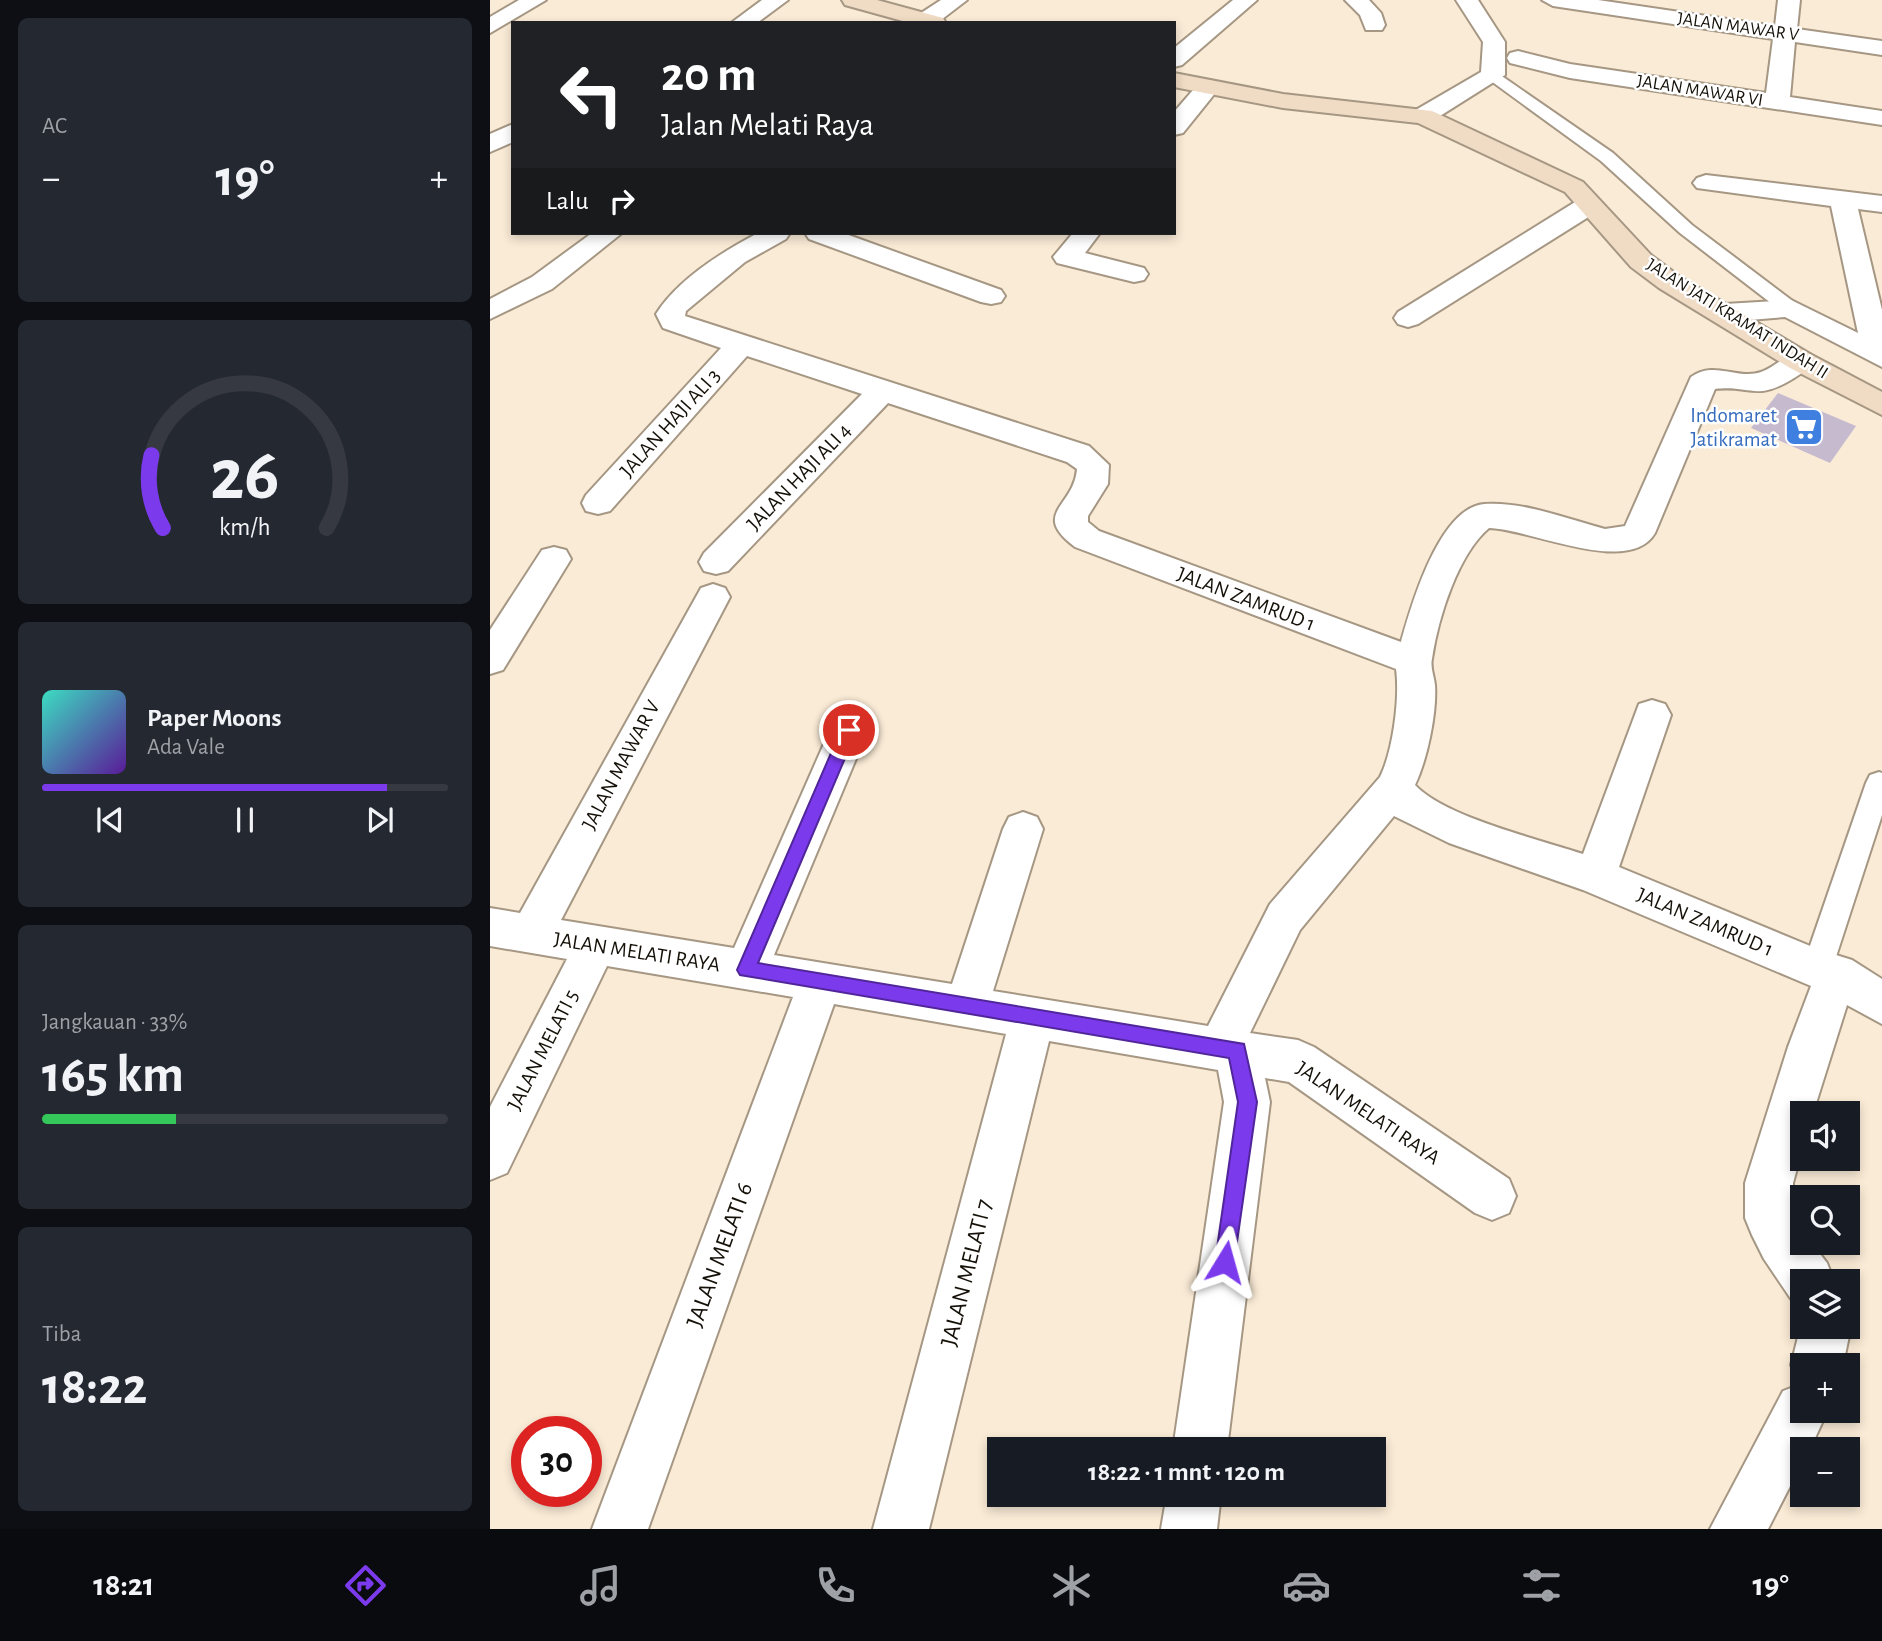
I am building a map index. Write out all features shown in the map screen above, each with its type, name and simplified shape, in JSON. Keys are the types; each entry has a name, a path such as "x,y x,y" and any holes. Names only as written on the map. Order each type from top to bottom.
{"street":[{"path":"490,26 535,0"},
{"path":"745,21 777,0"},
{"path":"853,0 926,21"},
{"path":"931,21 956,0"},
{"path":"1176,58 1246,0"},
{"path":"1356,0 1370,13 1374,25"},
{"path":"1423,116 1493,75 1494,42 1467,0"},
{"name":"JALAN MAWAR V","path":"1553,0 1882,48"},
{"path":"1777,103 1788,0"},
{"name":"JALAN MAWAR VI","path":"1518,58 1570,71 1882,118"},
{"name":"JALAN JATI KRAMAT INDAH II","path":"1176,80 1283,101 1423,116 1574,187 1641,261 1669,282 1725,313 1800,361 1882,405"},
{"path":"1176,126 1208,87"},
{"path":"490,145 511,132"},
{"path":"1706,183 1882,204"},
{"path":"1843,200 1880,357"},
{"path":"1408,318 1589,205"},
{"path":"490,310 542,283 606,235"},
{"name":"JALAN ZAMRUD 1","path":"773,235 736,256 670,314 673,323 1078,454 1093,465 1092,484 1071,515 1071,527 1087,539 1413,661"},
{"path":"823,235 991,296"},
{"path":"1085,235 1067,257 1134,274"},
{"path":"1725,313 1770,308 1791,309 1880,357"},
{"name":"JALAN HAJI ALI 3","path":"598,503 741,344"},
{"path":"1202,1437 1247,1102 1228,1049 1285,918 1394,788 1405,765 1415,700 1413,661 1436,582 1465,530 1482,516 1512,517 1605,541 1624,541 1637,533 1702,384 1710,378 1764,383 1800,361"},
{"name":"JALAN HAJI ALI 4","path":"714,580 882,391"},
{"path":"490,660 554,559"},
{"name":"JALAN MAWAR V","path":"510,931 714,580"},
{"path":"1595,876 1652,715"},
{"path":"746,970 849,730"},
{"name":"JALAN ZAMRUD 1","path":"1394,788 1412,808 1463,831 1595,876 1827,972 1882,1004"},
{"path":"967,1006 1023,829"},
{"name":"JALAN MELATI RAYA","path":"510,931 1297,1062 1492,1196"},
{"name":"JALAN MELATI 5","path":"490,1156 596,944"},
{"path":"1800,1269 1781,1242 1769,1218 1769,1183 1810,1047 1827,972"},
{"name":"JALAN MELATI 6","path":"620,1529 820,982"},
{"name":"JALAN MELATI 7","path":"901,1529 1033,1017"},
{"path":"1738,1529 1795,1423"},
{"path":"1189,1529 1192,1507"}],"lane":[{"path":"1493,75 1598,151 1686,229 1791,309"},
{"path":"1827,972 1880,783"}],"building":[{"name":"Indomaret Jatikramat","path":"1778,393 1856,426 1830,463 1751,428"}],"place":[{"name":"Indomaret Jatikramat","path":"1804,427"}],"route":[{"path":"849,730 746,970 1237,1050 1247,1102 1225,1262"}]}
